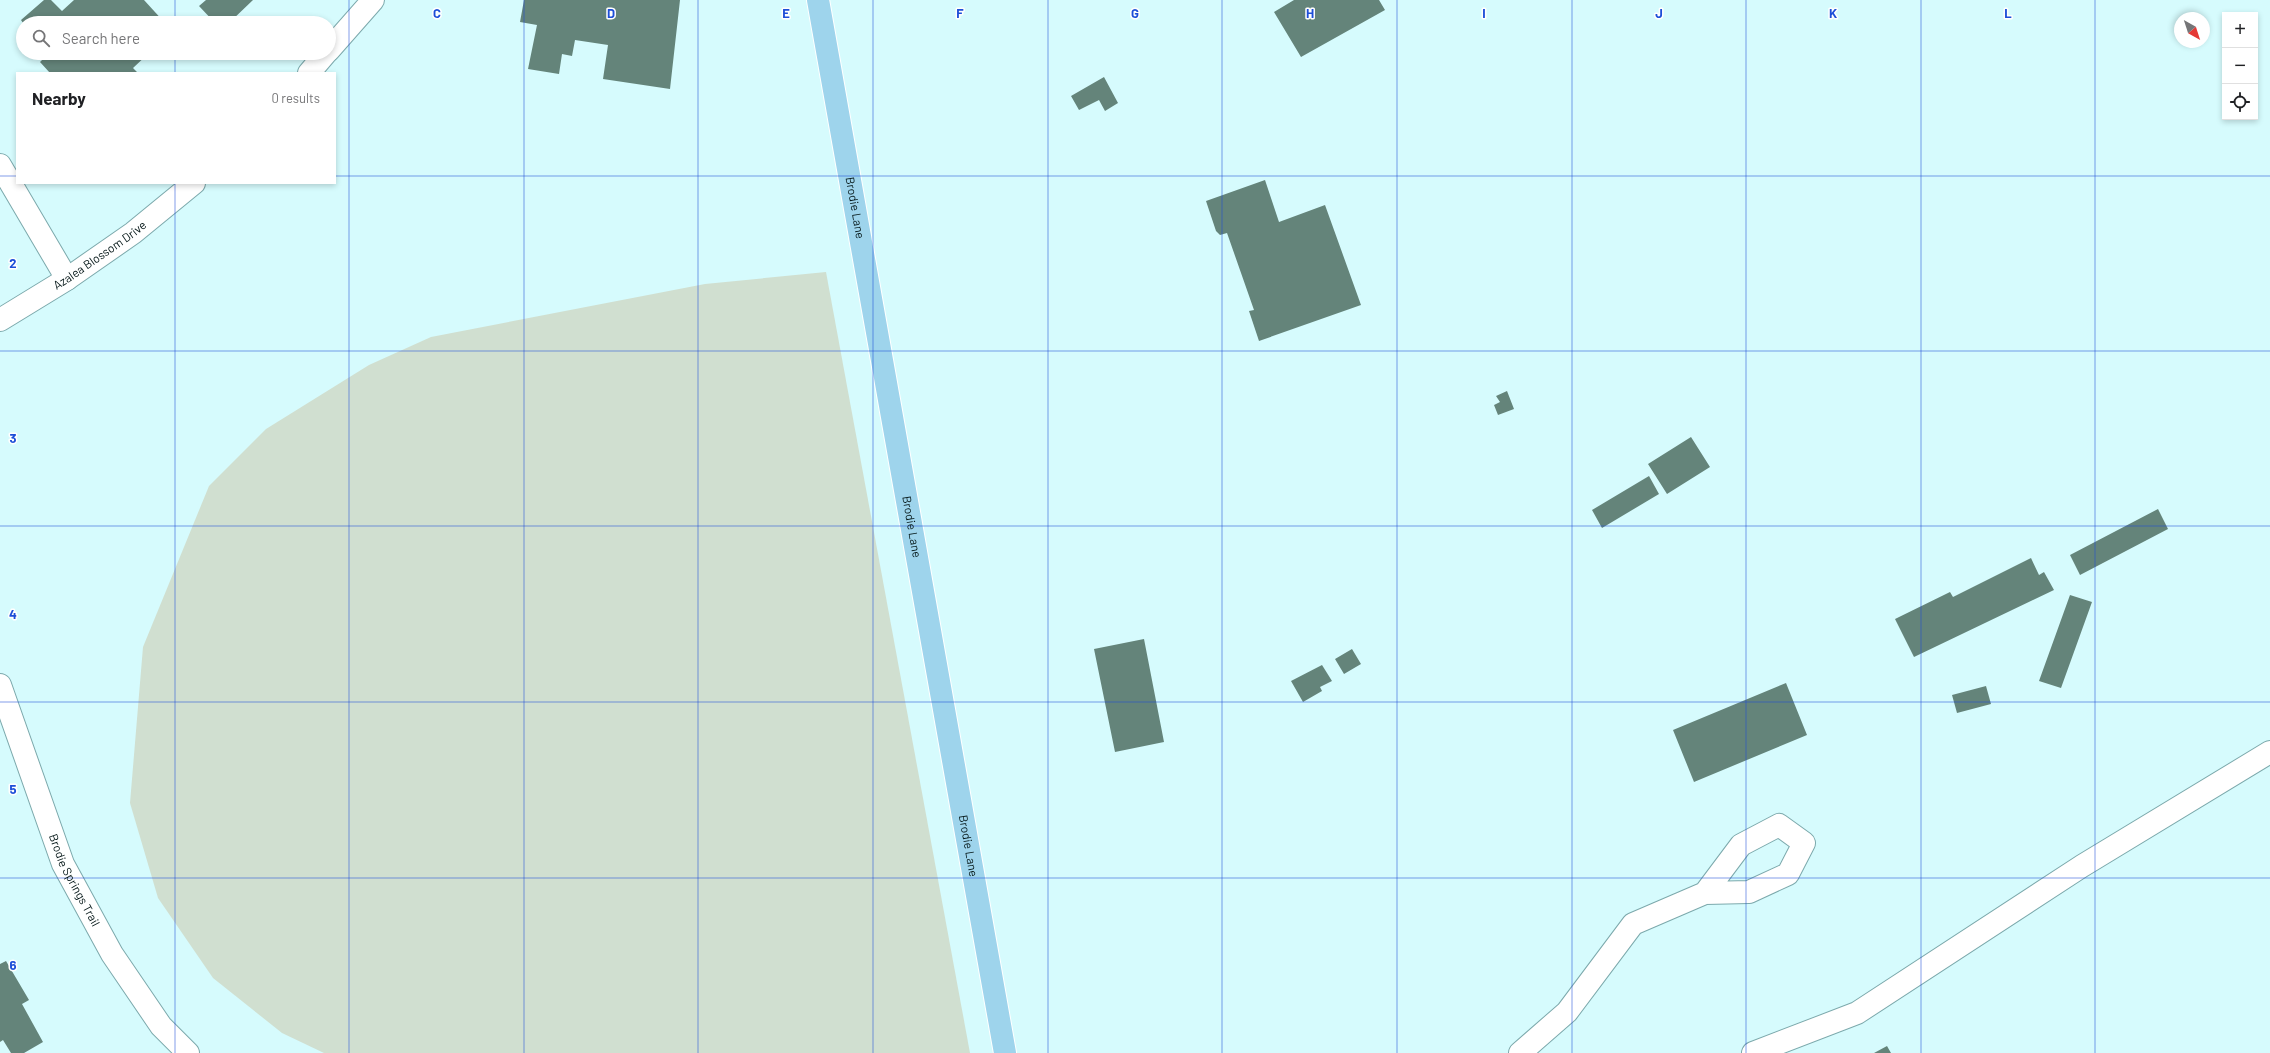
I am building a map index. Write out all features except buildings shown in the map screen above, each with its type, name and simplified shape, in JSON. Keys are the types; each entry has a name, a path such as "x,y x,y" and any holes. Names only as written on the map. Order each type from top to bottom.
{"main road":[{"name":"Brodie Lane","path":"818,0 1005,1053"}],"street":[{"path":"336,42 373,0"},
{"path":"310,72 320,60"},
{"path":"0,165 67,279"},
{"name":"Azalea Blossom Drive","path":"0,320 67,279 133,233 193,184"},
{"name":"Brodie Springs Trail","path":"0,685 63,864 112,954 161,1026 188,1053"},
{"path":"1753,1053 1857,1013 2082,866 2270,752"},
{"path":"1520,1053 1567,1012 1633,924 1705,893"}],"green space":[{"path":"826,272 970,1053 324,1053 282,1033 213,978 158,898 130,803 143,647 209,486 266,429 369,365 431,337 705,284"}]}
